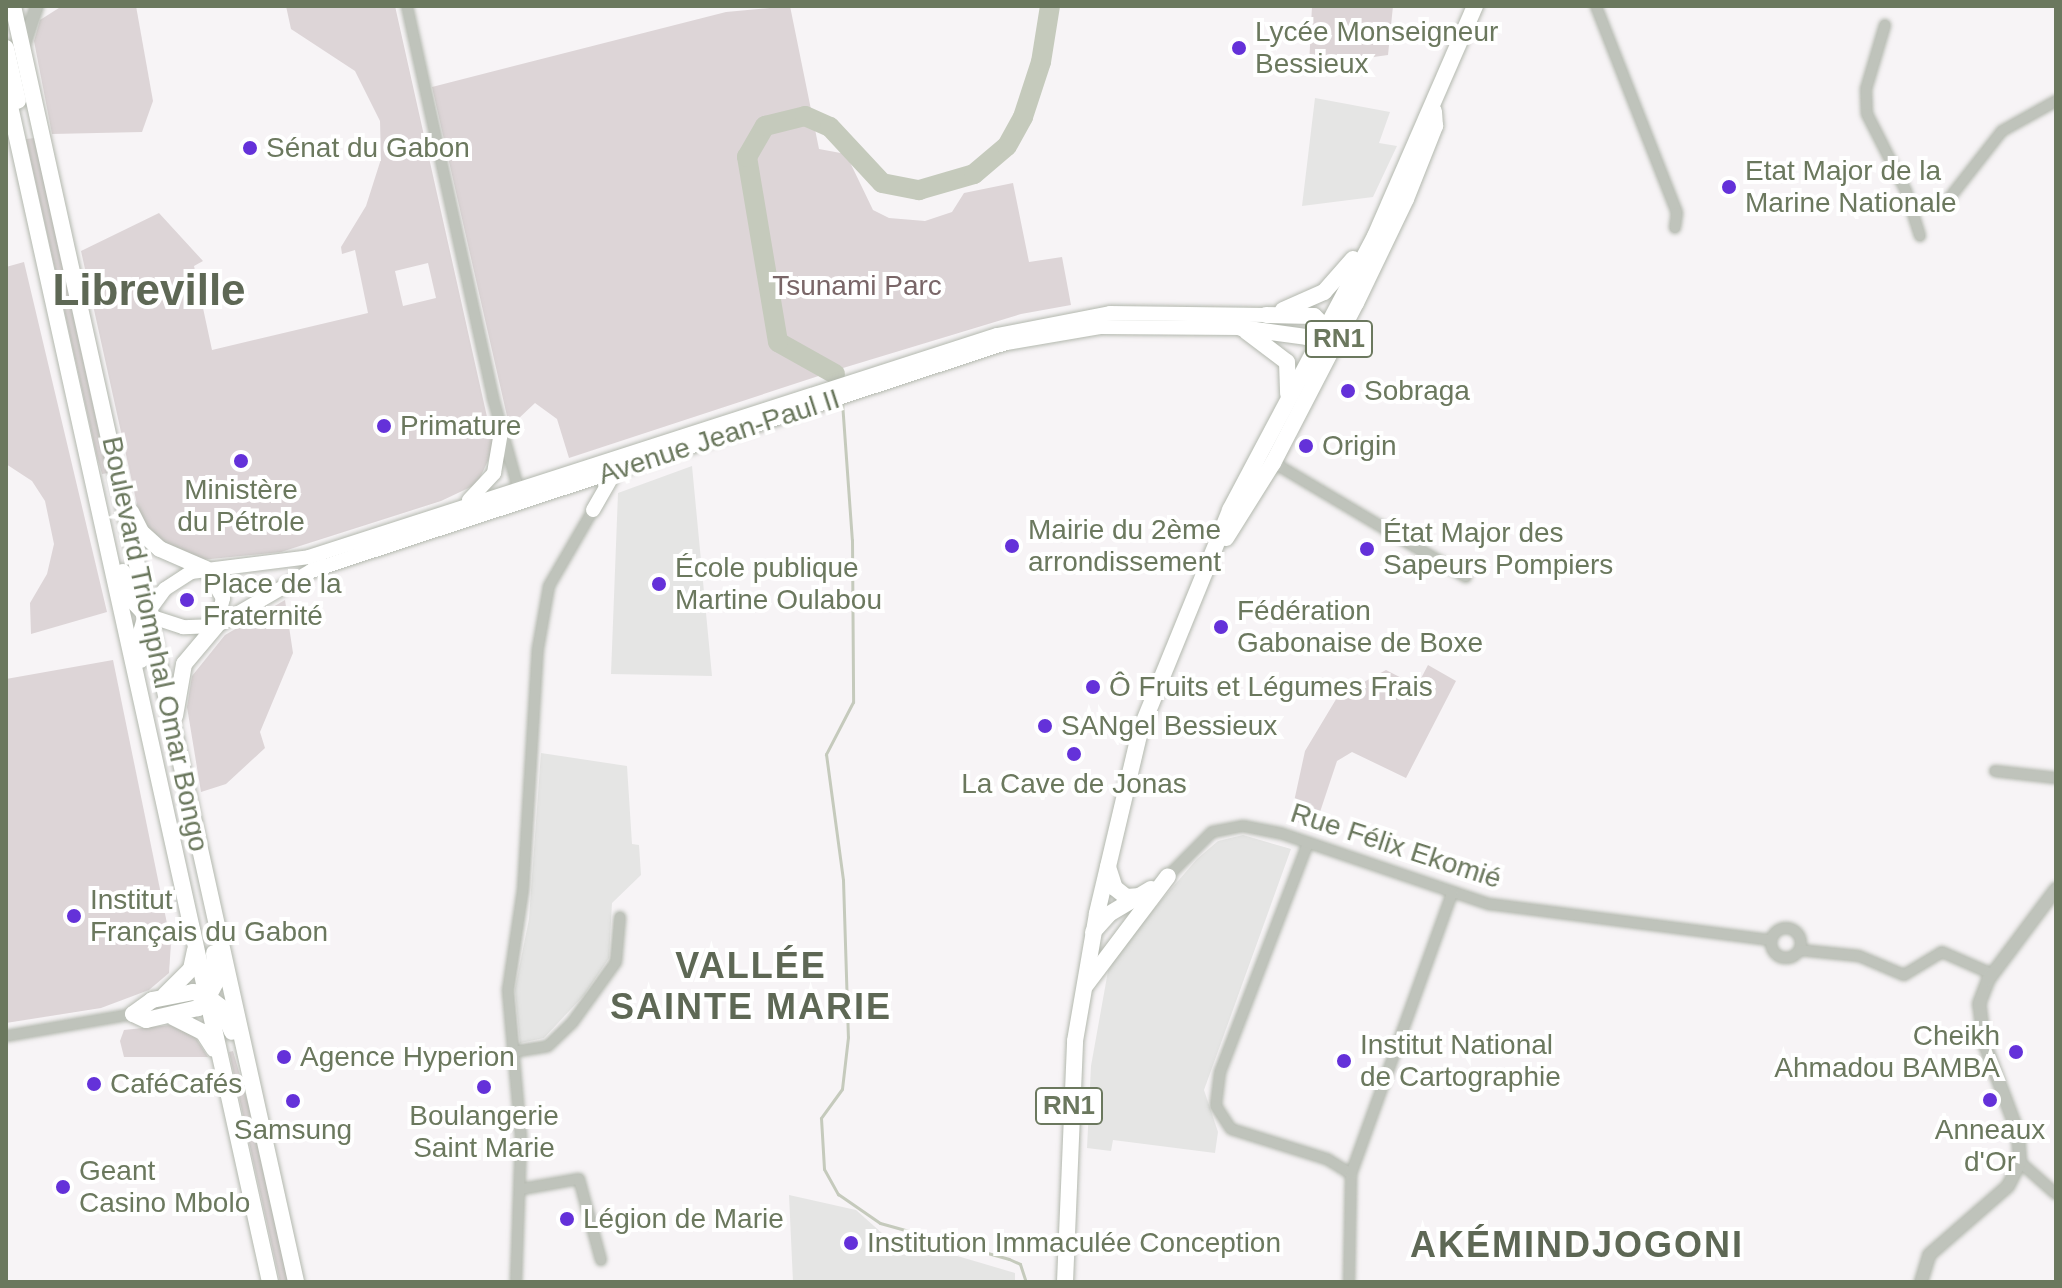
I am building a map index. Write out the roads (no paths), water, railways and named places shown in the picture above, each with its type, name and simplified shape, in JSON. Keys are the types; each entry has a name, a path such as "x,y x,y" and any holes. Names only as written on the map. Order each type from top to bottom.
{"main road":[{"name":"Boulevard Triomphal Omar Bongo","path":"13,6 296,1282"},
{"name":"RN1","path":"1271,456 1281,416 1328,330 1434,111 1475,6"},
{"path":"6,48 20,115 19,146"},
{"name":"Boulevard Triomphal Omar Bongo","path":"6,88 270,1282"},
{"name":"RN1","path":"1065,1282 1071,1076 1083,989 1107,865 1147,710 1211,559 1271,456 1394,224 1435,126 1434,111"},
{"path":"1266,315 1309,300 1338,280 1396,188"},
{"path":"1241,328 1307,337 1328,330 1348,312 1394,224"},
{"name":"Avenue Jean-Paul II","path":"216,626 311,571 838,383 997,335 1093,314 1266,315"},
{"path":"1266,315 1314,316 1328,330 1331,343 1271,456"},
{"name":"Avenue Jean-Paul II","path":"146,615 175,581 206,569 309,557 459,507 573,484 978,351 1055,333 1112,327 1241,328"},
{"path":"1241,328 1272,345 1287,362 1291,381 1281,416"},
{"path":"459,507 489,481 500,459 501,432"},
{"path":"86,452 105,496 129,593 146,615 183,627 216,626"},
{"path":"593,510 616,470"},
{"path":"573,484 590,491 593,510"},
{"path":"120,491 152,542 206,569 223,598 216,626 181,670 175,704 179,754"},
{"path":"146,615 138,645 158,749 159,790"},
{"path":"1107,865 1115,888 1126,897 1143,895"},
{"path":"133,1014 146,1020 173,1017 198,1008 208,997 217,973 205,911 204,869"},
{"path":"1097,922 1168,876"},
{"path":"1083,989 1168,876"},
{"path":"1097,922 1114,928 1139,912"},
{"path":"133,1014 163,996 191,969 195,940"},
{"path":"163,996 193,992 208,997 225,1012 258,1117"},
{"path":"173,1017 206,1036 222,1066"}],"street":[{"path":"25,56 26,34 37,6"},
{"path":"407,6 501,432 520,494"},
{"path":"1596,6 1677,213 1675,228"},
{"path":"1885,25 1866,89 1867,114 1906,191 1920,236"},
{"path":"1944,205 2002,131 2056,101"},
{"path":"1271,456 1466,577"},
{"path":"516,1282 515,1227 522,1189 508,990 523,890 543,603 593,510"},
{"path":"1995,771 2056,778"},
{"name":"Rue Félix Ekomié","path":"1168,876 1221,828 1255,827 1452,894 1547,914 1771,940"},
{"path":"1308,843 1220,1072 1216,1106 1231,1129 1327,1159 1351,1174"},
{"path":"1921,1282 1929,1255 2008,1186 2020,1162 2018,1133 1980,1025 1979,1004 1992,974 2056,889"},
{"path":"1349,1282 1351,1174 1452,894"},
{"path":"512,1052 548,1046 572,1023 616,962 620,917"},
{"path":"1800,950 1801,939 1791,928 1776,931 1771,940 1772,949 1783,958 1800,950 1859,956 1904,975 1942,952 1992,974"},
{"path":"6,1036 133,1014"},
{"path":"2020,1162 2056,1194"},
{"path":"522,1189 579,1179 601,1260"}],"waterway":[{"path":"835,374 778,342 747,157 765,126 805,116 830,127 882,183 919,190 974,174 1007,146 1023,117 1041,62 1050,6"},
{"path":"835,374 838,383"},
{"path":"842,402 852,540 853,702 826,754 843,880 848,1037 842,1089 821,1118 824,1169 838,1194 880,1223 1009,1259 1020,1264 1026,1282"}],"place":[{"name":"Lycée Monseigneur Bessieux","path":"1239,48"},
{"name":"Sénat du Gabon","path":"250,148"},
{"name":"Etat Major de la Marine Nationale","path":"1729,187"},
{"name":"Sobraga","path":"1348,391"},
{"name":"Primature","path":"384,426"},
{"name":"Origin","path":"1306,446"},
{"name":"Ministère du Pétrole","path":"241,461"},
{"name":"Mairie du 2ème arrondissement","path":"1012,546"},
{"name":"État Major des Sapeurs Pompiers","path":"1367,549"},
{"name":"École publique Martine Oulabou","path":"659,584"},
{"name":"Place de la Fraternité","path":"187,600"},
{"name":"Fédération Gabonaise de Boxe","path":"1221,627"},
{"name":"Ô Fruits et Légumes Frais","path":"1093,687"},
{"name":"SANgel Bessieux","path":"1045,726"},
{"name":"La Cave de Jonas","path":"1074,754"},
{"name":"Institut Français du Gabon","path":"74,916"},
{"name":"Cheikh Ahmadou BAMBA","path":"2016,1052"},
{"name":"Agence Hyperion","path":"284,1057"},
{"name":"Institut National de Cartographie","path":"1344,1061"},
{"name":"CaféCafés","path":"94,1084"},
{"name":"Boulangerie Saint Marie","path":"484,1087"},
{"name":"Anneaux d'Or","path":"1990,1100"},
{"name":"Samsung","path":"293,1101"},
{"name":"Geant Casino Mbolo","path":"63,1187"},
{"name":"Légion de Marie","path":"567,1219"},
{"name":"Institution Immaculée Conception","path":"851,1243"}],"district":[{"name":"Libreville","path":"149,290"},
{"name":"VALLÉE SAINTE MARIE","path":"751,986"},
{"name":"AKÉMINDJOGONI","path":"1577,1245"}],"park label":[{"name":"Tsunami Parc","path":"857,286"}]}
